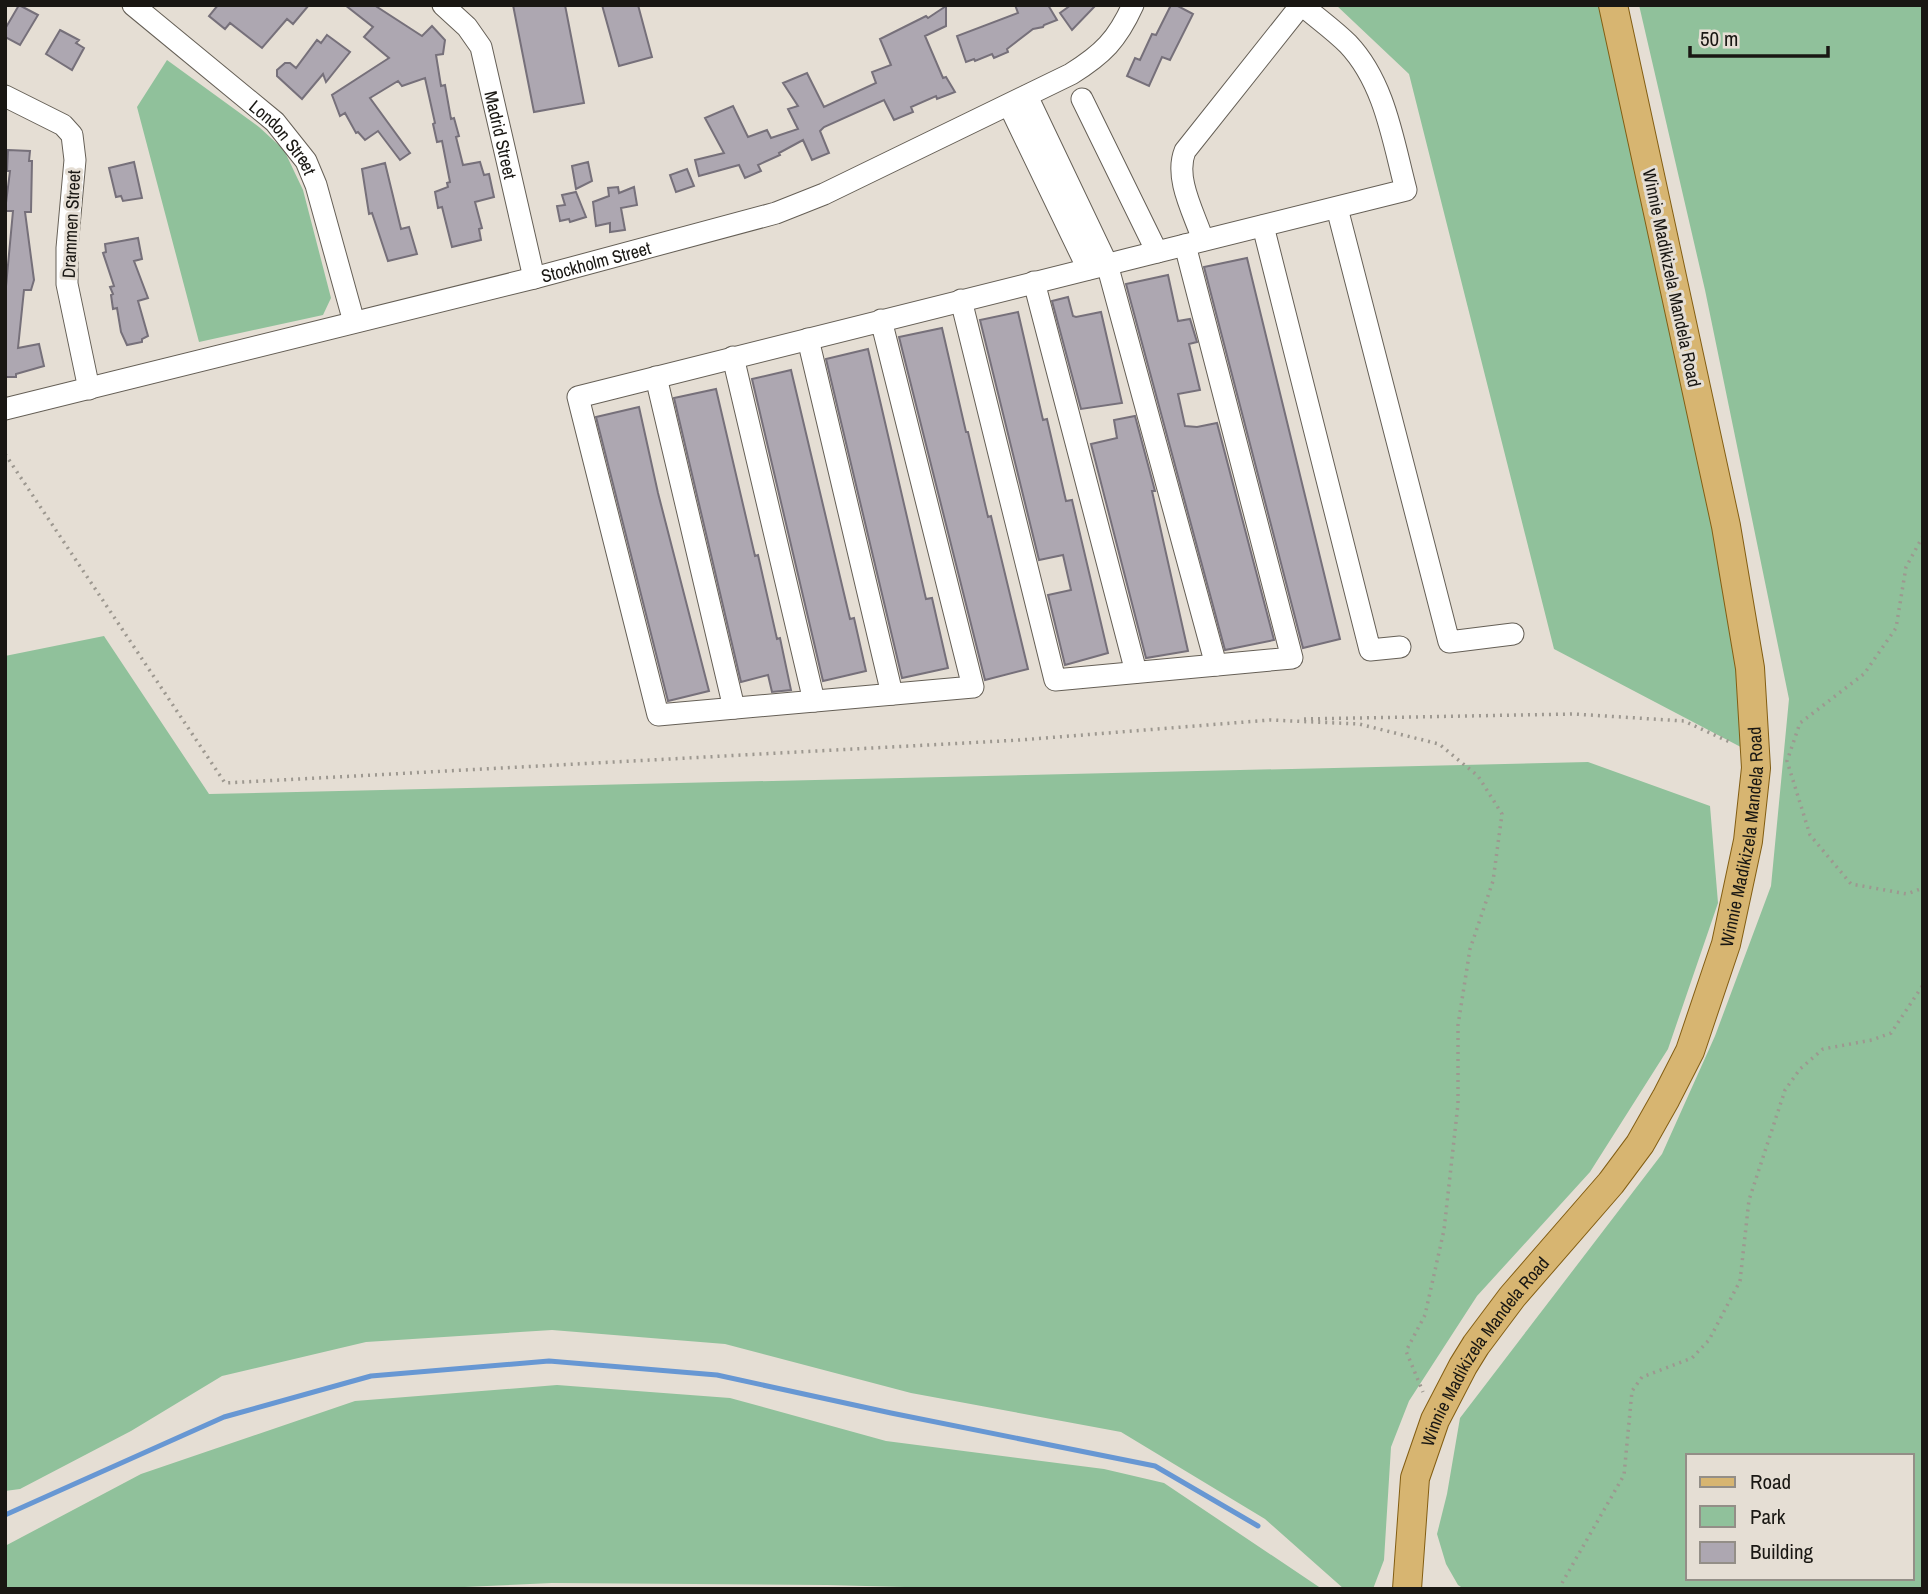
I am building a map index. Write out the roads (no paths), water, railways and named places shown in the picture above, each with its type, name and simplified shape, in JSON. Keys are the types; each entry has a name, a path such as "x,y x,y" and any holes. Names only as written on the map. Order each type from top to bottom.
{"main road":[{"name":"Winnie Madikizela Mandela Road","path":"1407,1589 1416,1478 1434,1420 1463,1366 1491,1326 1640,1144 1689,1051 1727,944 1748,841 1756,755 1750,668 1726,526 1613,5"}],"street":[{"name":"London Street","path":"133,5 275,122 306,161 316,185 354,322"},
{"name":"Madrid Street","path":"443,5 467,27 481,47 534,278"},
{"name":"Stockholm Street","path":"5,409 534,278 776,213 824,194 1071,74 1097,58 1122,30 1133,5"},
{"path":"881,320 973,687 659,715 578,397 733,357 808,339 881,320 961,300 1098,266 1157,252 1194,243 1262,226 1337,208 1406,190 1381,97 1369,75 1349,45 1302,5 1185,151 1181,162 1194,243 1292,658 1055,680 961,300"},
{"name":"Drammen Street","path":"5,96 63,125 72,135 75,160 66,284 89,389"},
{"path":"1083,99 1157,252"},
{"path":"1018,101 1098,266 1216,665"},
{"path":"1337,208 1449,642 1513,634"},
{"path":"1262,226 1370,650 1400,647"},
{"path":"1034,282 1136,672"},
{"path":"808,339 892,694"},
{"path":"733,357 814,701"},
{"path":"656,377 734,708"}],"waterway":[{"path":"5,1515 224,1417 371,1376 549,1361 717,1375 1155,1466 1258,1526"}]}
